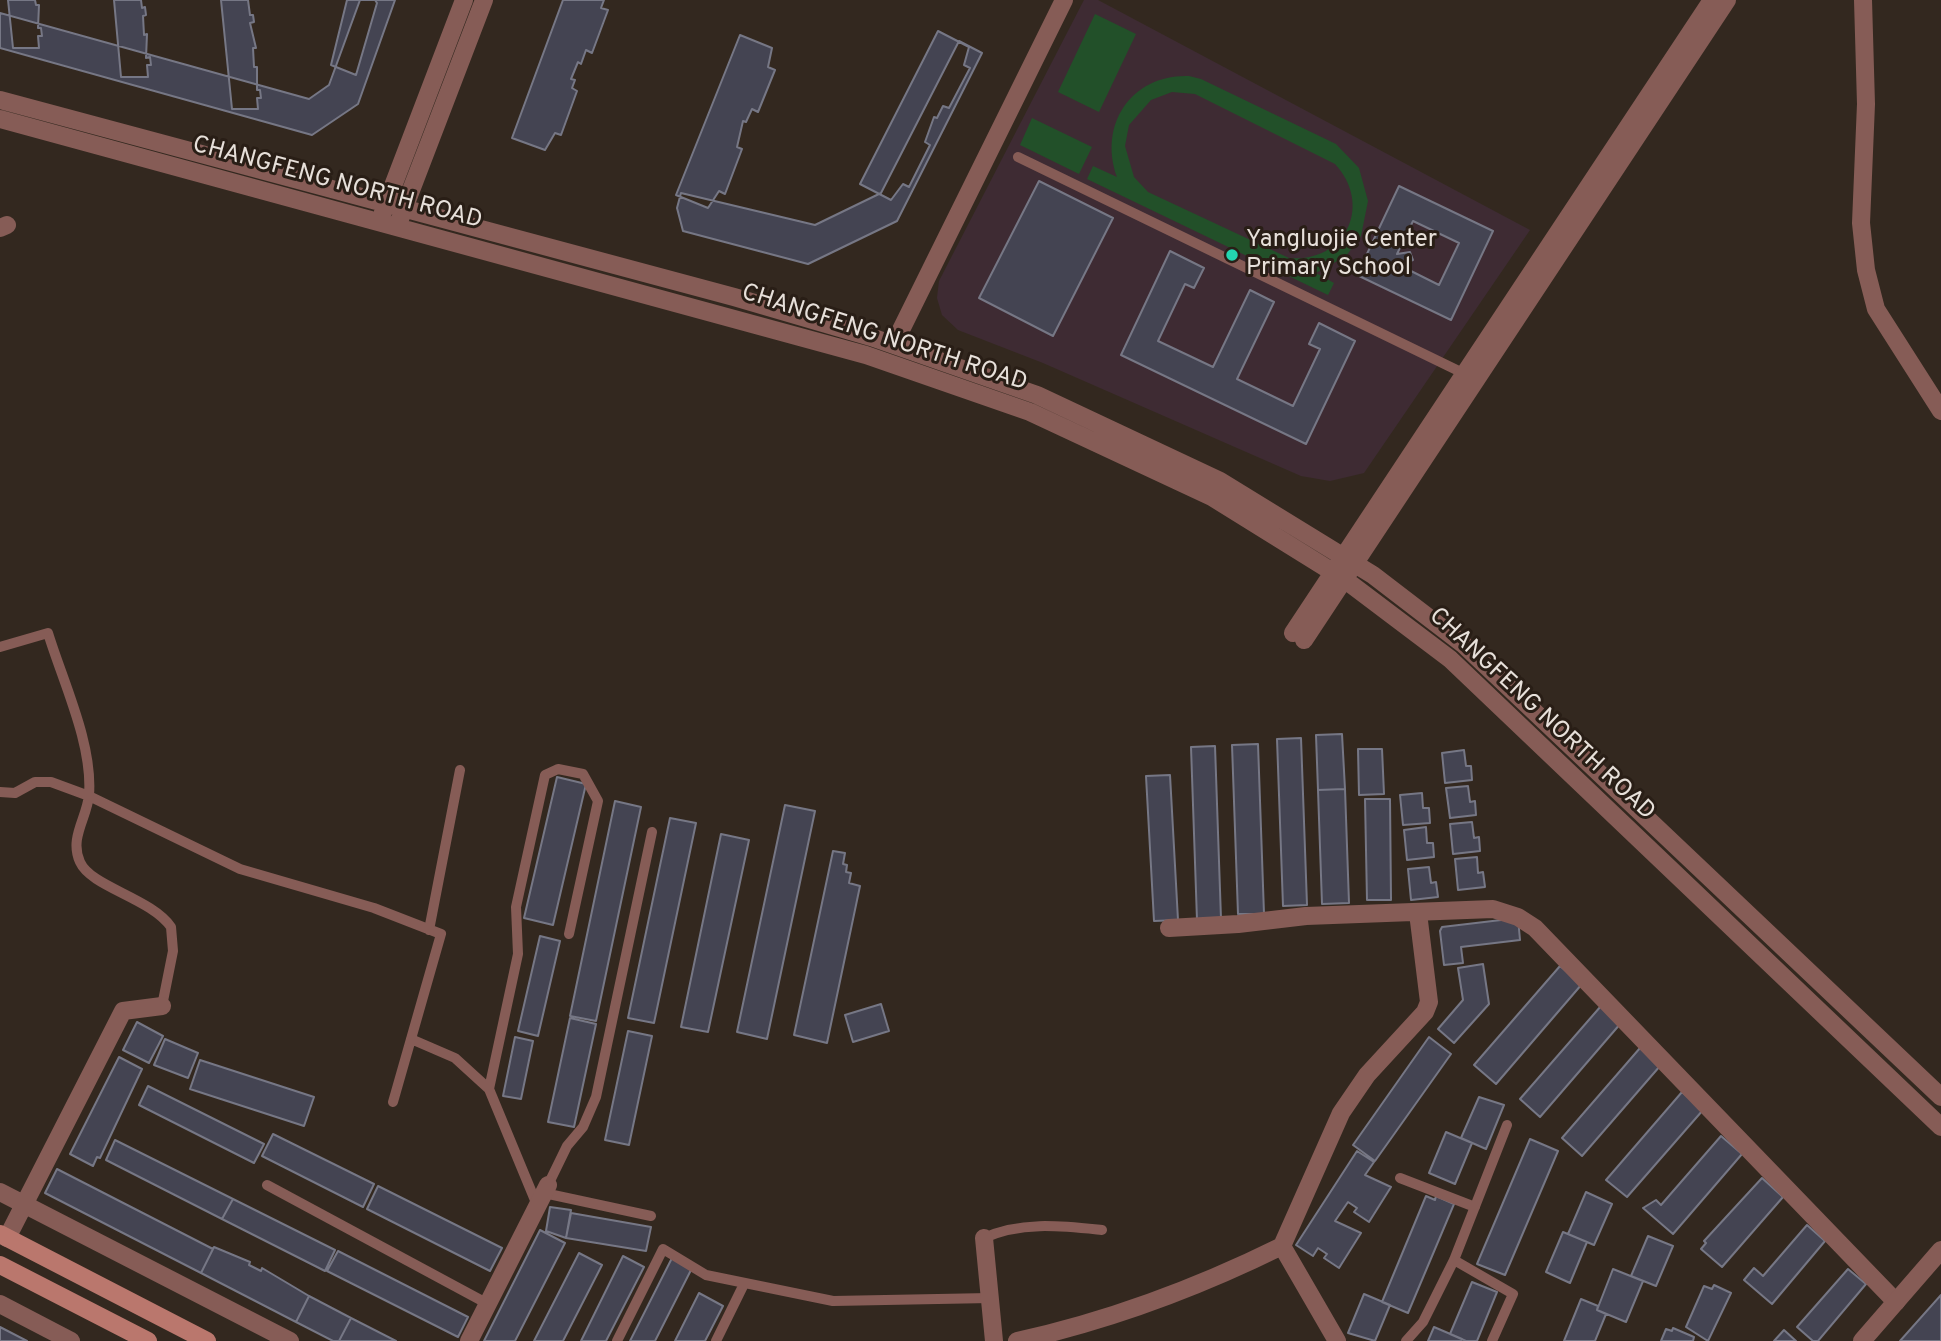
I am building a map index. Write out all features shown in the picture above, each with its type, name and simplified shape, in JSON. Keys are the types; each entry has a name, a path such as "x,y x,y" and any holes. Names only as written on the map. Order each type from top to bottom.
{"main road":[{"path":"4,1236 207,1341"},
{"path":"0,1265 148,1341"}],"street":[{"path":"380,221 464,0"},
{"path":"398,226 484,0"},
{"path":"894,344 1064,0"},
{"path":"1349,560 1465,374 1712,0"},
{"path":"1298,636 1727,0"},
{"path":"1863,0 1866,104 1861,223 1866,270 1876,309 1941,411"},
{"name":"CHANGFENG NORTH ROAD","path":"0,100 720,293 894,344 1037,395 1160,450 1263,505 1349,560 1463,644 1941,1097"},
{"name":"CHANGFENG NORTH ROAD","path":"0,119 729,315 866,355 975,391 1152,467 1264,527 1339,575 1450,659 1941,1127"},
{"path":"1169,928 1306,916 1493,909 1518,917 1535,929 1896,1302"},
{"path":"1017,1341 1068,1330 1282,1246 1319,1158 1341,1114 1367,1075 1425,1012 1429,1002 1418,913"},
{"path":"4,1236 24,1204 123,1011 162,1006"},
{"path":"0,1192 290,1341"},
{"path":"469,1341 543,1194"},
{"path":"984,1238 994,1341"},
{"path":"1282,1246 1337,1341"},
{"path":"1861,1341 1941,1250"},
{"path":"0,1304 71,1341"}],"lane":[{"path":"1017,157 1465,374"},
{"path":"0,647 48,634 88,757 89,796 76,841 80,864 91,875 150,907 171,927 173,951 162,1006"},
{"path":"489,1089 519,954 516,927 519,894 545,775 558,769 583,774 597,793 598,801 569,934"},
{"path":"429,930 460,770"},
{"path":"0,792 15,793 35,782 43,782 89,796 240,869 374,908 441,934 393,1102"},
{"path":"543,1194 567,1146 583,1126 596,1097 652,832"},
{"path":"411,1039 455,1058 489,1089 543,1194"},
{"path":"1406,1341 1423,1322 1454,1260 1507,1125"},
{"path":"1400,1178 1475,1207"},
{"path":"267,1185 488,1304"},
{"path":"543,1194 651,1216"},
{"path":"984,1238 1003,1229 1029,1227 1102,1230"},
{"path":"617,1341 663,1249 706,1275 833,1301 990,1298"},
{"path":"1454,1260 1513,1294 1492,1341"},
{"path":"716,1341 744,1284"}],"shaded area":[{"name":"Yangluojie Center Primary School","path":"1084,0 1098,0 1530,230 1364,473 1330,481 1301,476 1043,363 958,330 942,315 937,298 939,281"}],"green space":[{"path":"1095,14 1136,34 1099,112 1058,92"},
{"path":"1189,76 1201,79 1336,144 1359,168 1368,201 1361,236 1346,256 1316,273 1334,283 1328,295 1087,179 1093,166 1117,177 1112,157 1116,121 1124,106 1136,93 1151,83","holes":["1172,92 1195,94 1335,164 1346,180 1352,197 1348,228 1339,241 1326,251 1309,257 1289,258 1148,192 1134,177 1125,146 1129,125 1151,100"]},
{"path":"1032,118 1092,147 1079,174 1020,145"}],"building":[{"path":"8,0 35,0 36,5 39,5 38,28 41,28 42,36 38,36 39,48 13,48"},
{"path":"114,0 141,0 142,8 145,7 146,15 143,16 144,35 147,34 146,58 150,57 151,65 147,65 148,77 121,77"},
{"path":"221,0 248,0 254,22 250,23 256,48 253,48 254,67 257,67 257,90 260,90 261,98 257,98 258,109 232,109"},
{"path":"347,0 375,0 377,3 356,75 331,65"},
{"path":"360,0 395,0 358,104 312,135 0,48 0,13 309,99 329,85"},
{"path":"563,0 604,0 601,8 608,10 592,53 586,50 571,79 575,80 572,88 577,91 561,135 555,133 545,150 512,138"},
{"path":"938,31 969,47 964,65 970,68 949,108 943,106 937,118 934,117 925,142 930,145 909,187 903,184 891,200 860,184"},
{"path":"740,35 772,48 768,67 775,70 758,112 752,109 746,122 743,121 737,147 742,149 725,194 719,191 708,208 676,195"},
{"path":"959,41 982,53 897,221 808,264 683,231 677,208 681,193 815,225 881,193"},
{"path":"1039,181 1113,218 1053,336 979,298"},
{"path":"1399,186 1493,231 1451,320 1357,275","holes":["1413,221 1459,243 1439,285 1399,265 1413,260 1410,252 1397,254"]},
{"path":"1170,251 1204,268 1194,288 1185,284 1158,341 1213,367 1250,290 1274,302 1237,379 1293,406 1320,349 1309,344 1319,323 1355,341 1306,444 1121,355"},
{"path":"1342,734 1345,789 1318,790 1316,735"},
{"path":"1301,738 1307,905 1283,906 1277,739"},
{"path":"1258,744 1264,914 1238,914 1232,745"},
{"path":"1215,746 1221,919 1197,920 1191,747"},
{"path":"1358,749 1382,749 1384,794 1359,795"},
{"path":"1464,750 1466,766 1471,766 1472,780 1445,783 1442,753"},
{"path":"1170,775 1178,920 1154,921 1146,776"},
{"path":"557,777 586,784 553,925 524,918"},
{"path":"1468,786 1470,802 1475,801 1476,815 1450,818 1446,788"},
{"path":"1345,789 1349,903 1322,904 1318,790"},
{"path":"1422,793 1423,808 1429,808 1430,823 1403,825 1400,795"},
{"path":"1365,799 1390,799 1391,900 1367,900"},
{"path":"615,801 641,807 596,1021 570,1016"},
{"path":"785,805 815,811 767,1039 737,1032"},
{"path":"670,818 696,823 654,1023 628,1018"},
{"path":"1472,822 1474,838 1479,837 1480,851 1453,854 1450,824"},
{"path":"1426,827 1427,843 1433,843 1434,857 1407,860 1404,830"},
{"path":"721,834 749,840 708,1032 681,1027"},
{"path":"833,851 845,853 843,864 847,865 846,872 851,873 849,883 860,886 827,1043 794,1035"},
{"path":"1477,857 1478,873 1483,872 1485,887 1458,890 1455,859"},
{"path":"1429,867 1431,883 1436,882 1438,897 1411,900 1408,869"},
{"path":"1518,918 1520,940 1461,947 1463,963 1444,965 1440,931 1442,927"},
{"path":"540,936 560,941 538,1036 518,1031"},
{"path":"1483,964 1489,1004 1454,1043 1438,1029 1463,1000 1458,968"},
{"path":"1560,966 1582,984 1496,1084 1474,1065"},
{"path":"881,1004 889,1031 853,1042 845,1015"},
{"path":"1601,1006 1621,1023 1540,1117 1520,1099"},
{"path":"570,1018 596,1024 574,1127 548,1122"},
{"path":"137,1022 163,1036 149,1063 123,1050"},
{"path":"628,1031 652,1036 629,1145 605,1140"},
{"path":"515,1037 533,1041 521,1099 503,1096"},
{"path":"1429,1037 1451,1054 1375,1161 1353,1145"},
{"path":"165,1039 198,1053 188,1078 154,1065"},
{"path":"1640,1048 1660,1066 1582,1156 1562,1138"},
{"path":"119,1057 142,1069 100,1158 97,1157 93,1166 70,1154"},
{"path":"200,1060 314,1097 304,1126 190,1089"},
{"path":"148,1086 264,1144 254,1163 139,1105"},
{"path":"1682,1092 1703,1110 1627,1197 1606,1180"},
{"path":"1479,1097 1504,1105 1486,1149 1461,1138"},
{"path":"1446,1132 1472,1143 1455,1184 1429,1173"},
{"path":"273,1134 374,1184 363,1207 262,1156"},
{"path":"1721,1136 1742,1154 1673,1234 1643,1208 1656,1200 1661,1205"},
{"path":"1530,1139 1558,1151 1505,1275 1477,1264"},
{"path":"115,1140 233,1199 222,1219 106,1160"},
{"path":"1357,1151 1374,1162 1365,1175 1391,1187 1369,1222 1354,1212 1357,1208 1348,1202 1335,1221 1361,1233 1339,1268 1324,1258 1327,1254 1318,1248 1313,1256 1296,1245"},
{"path":"57,1169 213,1249 201,1273 45,1193"},
{"path":"1762,1178 1783,1197 1722,1267 1701,1249 1706,1243 1704,1241"},
{"path":"378,1186 502,1248 490,1271 367,1209"},
{"path":"1586,1192 1612,1204 1594,1245 1568,1234"},
{"path":"1426,1196 1435,1200 1436,1196 1454,1204 1408,1313 1382,1302"},
{"path":"233,1199 335,1250 325,1271 222,1219"},
{"path":"550,1207 571,1210 566,1238 546,1231"},
{"path":"571,1213 651,1227 646,1251 566,1238"},
{"path":"1807,1225 1825,1241 1772,1304 1744,1280 1754,1268 1763,1276"},
{"path":"540,1230 565,1243 515,1341 484,1341"},
{"path":"1563,1232 1587,1242 1570,1283 1546,1272"},
{"path":"1648,1236 1673,1246 1656,1286 1631,1276"},
{"path":"214,1247 250,1262 249,1265 261,1271 262,1268 309,1296 296,1322 201,1273"},
{"path":"338,1251 468,1317 458,1337 327,1271"},
{"path":"579,1253 602,1265 563,1341 534,1341"},
{"path":"623,1256 644,1267 606,1341 581,1341"},
{"path":"672,1258 692,1268 655,1341 630,1341"},
{"path":"1613,1269 1643,1281 1626,1322 1597,1310"},
{"path":"1848,1269 1866,1284 1818,1341 1813,1341 1797,1327"},
{"path":"1472,1282 1497,1292 1477,1341 1466,1341 1450,1334"},
{"path":"1714,1285 1731,1293 1708,1341 1686,1327 1704,1286 1712,1289"},
{"path":"699,1293 723,1306 705,1341 675,1341"},
{"path":"1364,1294 1390,1305 1375,1341 1348,1333"},
{"path":"1941,1295 1941,1341 1900,1341"},
{"path":"309,1296 351,1318 339,1341 333,1341 296,1322"},
{"path":"1581,1299 1598,1306 1597,1310 1606,1314 1595,1341 1564,1341"},
{"path":"351,1318 396,1341 339,1341"},
{"path":"0,1327 27,1341 0,1341"},
{"path":"1434,1327 1462,1339 1428,1341"},
{"path":"1673,1328 1694,1337 1693,1341 1661,1341 1666,1329 1672,1331"},
{"path":"1784,1330 1796,1341 1774,1341"}],"place":[{"name":"Yangluojie Center Primary School","path":"1232,255"}]}
